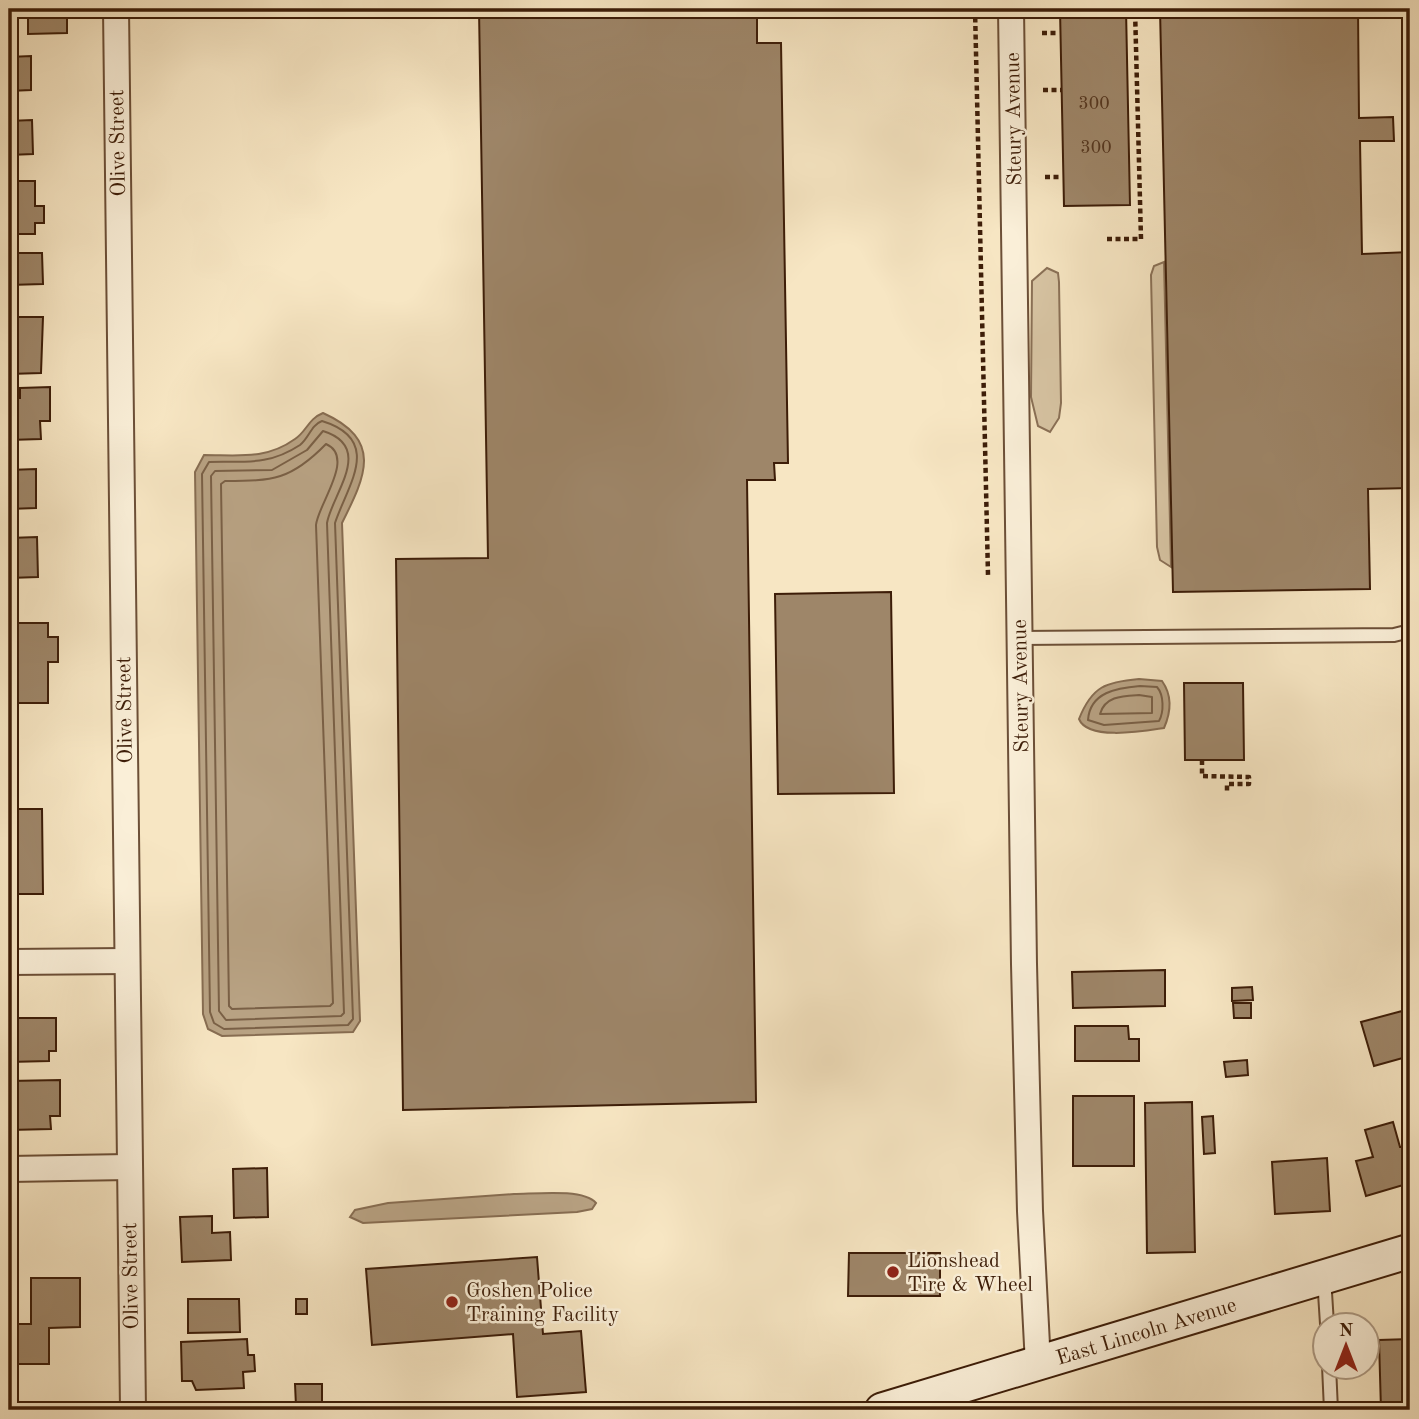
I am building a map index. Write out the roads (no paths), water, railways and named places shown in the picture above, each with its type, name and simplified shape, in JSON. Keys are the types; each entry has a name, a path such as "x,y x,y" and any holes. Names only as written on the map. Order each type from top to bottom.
{"main road":[{"name":"East Lincoln Avenue","path":"882,1410 1410,1251"}],"street":[{"name":"Olive Street","path":"116,9 133,1410"},
{"name":"Steury Avenue","path":"1011,9 1025,1005 1030,1211 1038,1364"},
{"path":"9,962 127,961"},
{"path":"9,1169 128,1167"}],"lane":[{"path":"1020,638 1394,635 1410,631"},
{"path":"1324,1277 1326,1310"},
{"path":"1330,1380 1331,1410"}],"water":[{"path":"323,413 355,435 362,447 364,460 358,489 342,523 360,1021 353,1032 222,1036 208,1029 203,1014 195,472 204,455 251,455 284,446"},
{"path":"1139,679 1162,681 1165,686 1169,704 1164,728 1117,733 1084,726 1079,719 1095,693 1109,684"},
{"path":"514,1194 581,1195 596,1203 592,1209 577,1212 363,1223 350,1217 355,1210 388,1203"}],"place":[{"name":"Lionshead Tire & Wheel","path":"893,1272"},
{"name":"Goshen Police Training Facility","path":"452,1302"}]}
